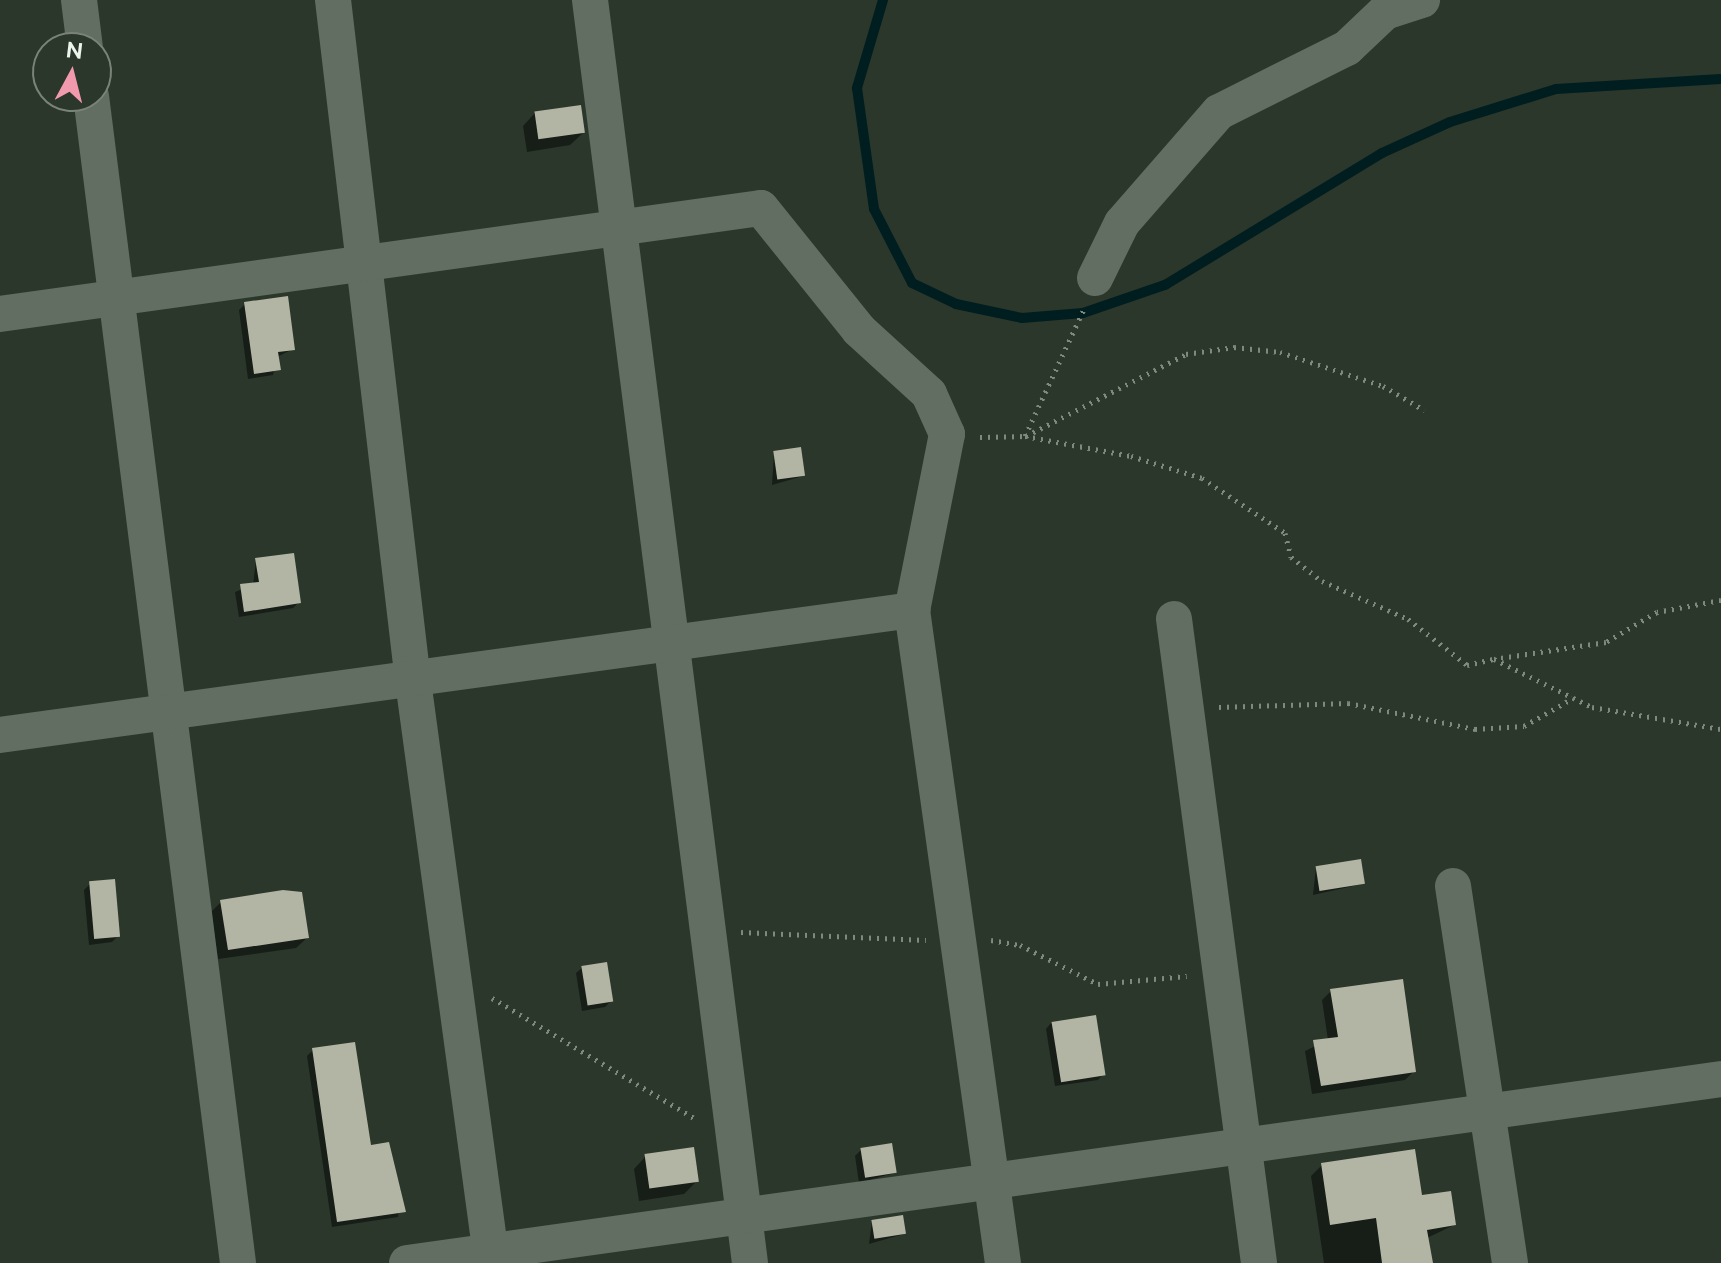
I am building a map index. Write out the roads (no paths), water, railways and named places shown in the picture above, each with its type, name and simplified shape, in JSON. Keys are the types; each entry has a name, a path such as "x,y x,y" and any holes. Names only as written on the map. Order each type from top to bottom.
{"street":[{"path":"79,0 83,32"},
{"path":"333,0 413,681 491,1257"},
{"path":"590,0 668,648 750,1263"},
{"path":"1095,278 1122,223 1219,112 1347,48 1385,12 1422,0"},
{"path":"93,112 238,1263"},
{"path":"0,314 761,208 859,330 929,394 947,434 912,610 1003,1263"},
{"path":"0,735 668,648 912,610"},
{"path":"1174,619 1259,1263"},
{"path":"1453,886 1491,1110 1510,1263"},
{"path":"407,1263 491,1257 743,1215 1721,1079"}],"waterway":[{"path":"883,0 857,88 874,209 912,283 956,304 1022,318 1083,313 1165,285 1382,153 1450,122 1556,89 1721,79"}]}
